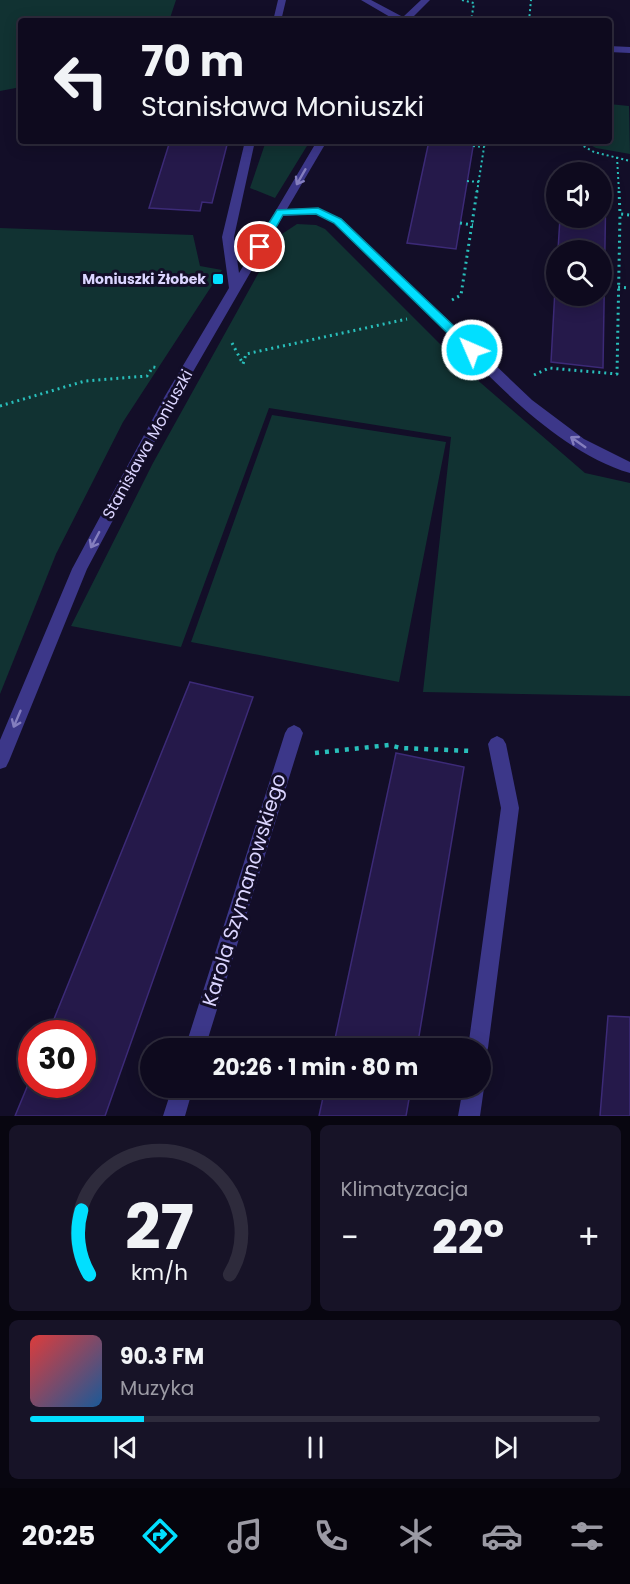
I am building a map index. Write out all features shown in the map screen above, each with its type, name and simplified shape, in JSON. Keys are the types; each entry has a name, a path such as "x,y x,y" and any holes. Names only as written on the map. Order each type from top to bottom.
{"street":[{"path":"278,18 282,0"},
{"path":"365,0 398,18"},
{"path":"407,18 426,0"},
{"path":"612,49 630,50"},
{"path":"235,288 228,237 249,144"},
{"name":"Stanisława Moniuszki","path":"0,761 80,569 172,396 320,144"},
{"path":"280,213 318,211 338,221 510,386 579,445 614,463 630,468"},
{"name":"Karola Szymanowskiego","path":"198,1038 294,732"},
{"path":"479,1038 510,808 497,744"},
{"path":"174,1116 180,1098"},
{"path":"469,1116 472,1098"}],"path":[{"path":"462,0 474,3 472,18"},
{"path":"529,18 531,0"},
{"path":"461,295 484,144"},
{"path":"580,144 594,152 630,161"},
{"path":"473,146 484,147"},
{"path":"540,372 549,368 617,374 620,214 617,157"},
{"path":"467,181 479,182"},
{"path":"620,214 630,215"},
{"path":"460,223 472,225"},
{"path":"618,286 630,288"},
{"path":"227,334 243,364 246,354 419,316 432,311"},
{"path":"0,406 85,381 147,376 153,367"},
{"path":"354,748 389,745 402,748 478,752"}],"green space":[{"path":"0,0 176,0 170,18 18,18 18,88 0,91"},
{"path":"612,104 629,106 630,154 596,148 589,144 612,144"},
{"path":"265,144 308,144 275,198 250,188"},
{"path":"297,224 316,225 325,229 467,371 585,473 630,483 630,696 423,692 451,437 269,408 181,647 71,626 153,463 279,236"},
{"path":"0,228 193,235 200,266 222,270 123,422 56,554 0,694"},
{"path":"272,415 446,442 399,682 191,642"}],"building":[{"path":"169,144 227,144 212,203 202,202 200,211 149,208"},
{"path":"428,144 474,144 456,249 407,243"},
{"path":"559,228 605,228 605,240 559,240"},
{"path":"554,306 604,306 603,368 551,362"},
{"path":"190,682 253,697 105,1116 15,1116 22,1098 96,1098 96,1020 54,1020"},
{"path":"396,753 464,767 419,1038 335,1038"},
{"path":"608,1016 630,1017 630,1116 600,1116"},
{"path":"323,1098 409,1098 406,1116 319,1116"}],"place":[{"name":"Moniuszki Żłobek","path":"218,279"}],"route":[{"path":"260,247 280,213 318,211 338,221 472,350"}]}
